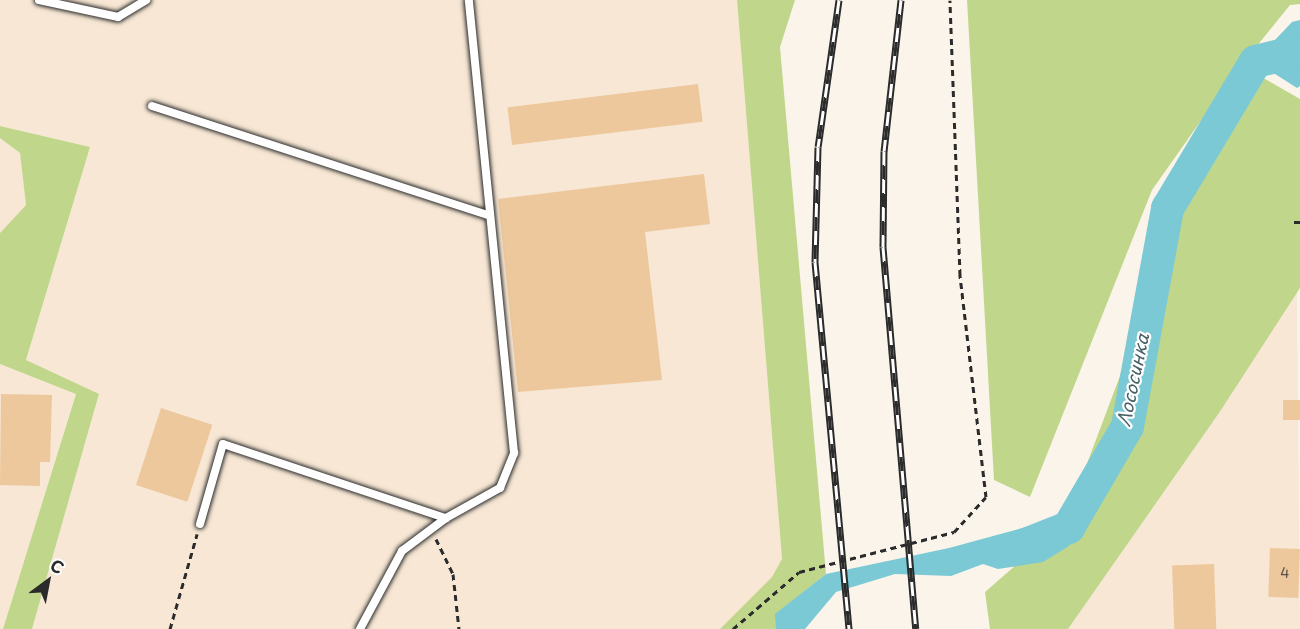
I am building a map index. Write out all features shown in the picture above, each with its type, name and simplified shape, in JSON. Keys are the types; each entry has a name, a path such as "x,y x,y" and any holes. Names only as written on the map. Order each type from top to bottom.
{"lane":[{"path":"39,0 118,17 146,0"},
{"path":"360,629 402,551 430,527 500,488 514,453 488,215 469,0"},
{"path":"152,106 488,215"},
{"path":"200,524 223,444 446,518"}],"path":[{"path":"733,629 800,572 954,532 986,497 960,274 950,0"},
{"path":"1294,222 1300,222"},
{"path":"170,629 200,524"},
{"path":"430,527 453,574 459,629"}],"shaded area":[{"path":"0,0 737,0 782,559 772,577 720,629 32,629 99,395 26,360 90,147 0,126"},
{"path":"0,138 20,153 26,205 0,233"},
{"path":"1297,288 1300,629 1068,629 1219,413"},
{"path":"0,364 76,393 3,629 0,629"}],"green space":[{"path":"737,0 795,0 780,47 826,574 776,614 776,629 720,629 772,577 782,559"},
{"path":"967,0 1300,0 1300,4 1290,5 1231,78 1152,190 1030,497 994,480"},
{"path":"1260,76 1300,99 1300,288 1219,413 1068,629 990,629 985,592 1065,522 1181,214"},
{"path":"0,126 90,147 26,360 99,394 32,629 3,629 76,394 0,364 0,233 26,205 20,153 0,138"}],"water":[{"path":"1300,20 1300,86 1297,88 1255,61 1292,22"},
{"path":"1056,519 1069,546 1043,562 998,569 983,564 951,576 895,574 836,592 805,629 776,629 775,614 826,574 949,548"}],"building":[{"path":"698,84 703,122 512,145 507,107"},
{"path":"704,174 710,224 645,232 662,380 518,392 498,199"},
{"path":"1,394 52,395 50,462 40,462 40,486 0,485"},
{"path":"1283,400 1300,400 1300,420 1283,420"},
{"path":"161,408 212,425 187,502 136,485"},
{"path":"1270,548 1300,549 1298,598 1268,597"},
{"path":"1214,564 1216,629 1174,629 1172,565"}],"waterway":[{"name":"Лососинка","path":"1020,546 1068,527 1127,426 1167,208 1255,61 1300,50"}],"railway":[{"path":"839,0 818,147 815,262 849,629"},
{"path":"901,0 884,151 883,247 916,629"}]}
